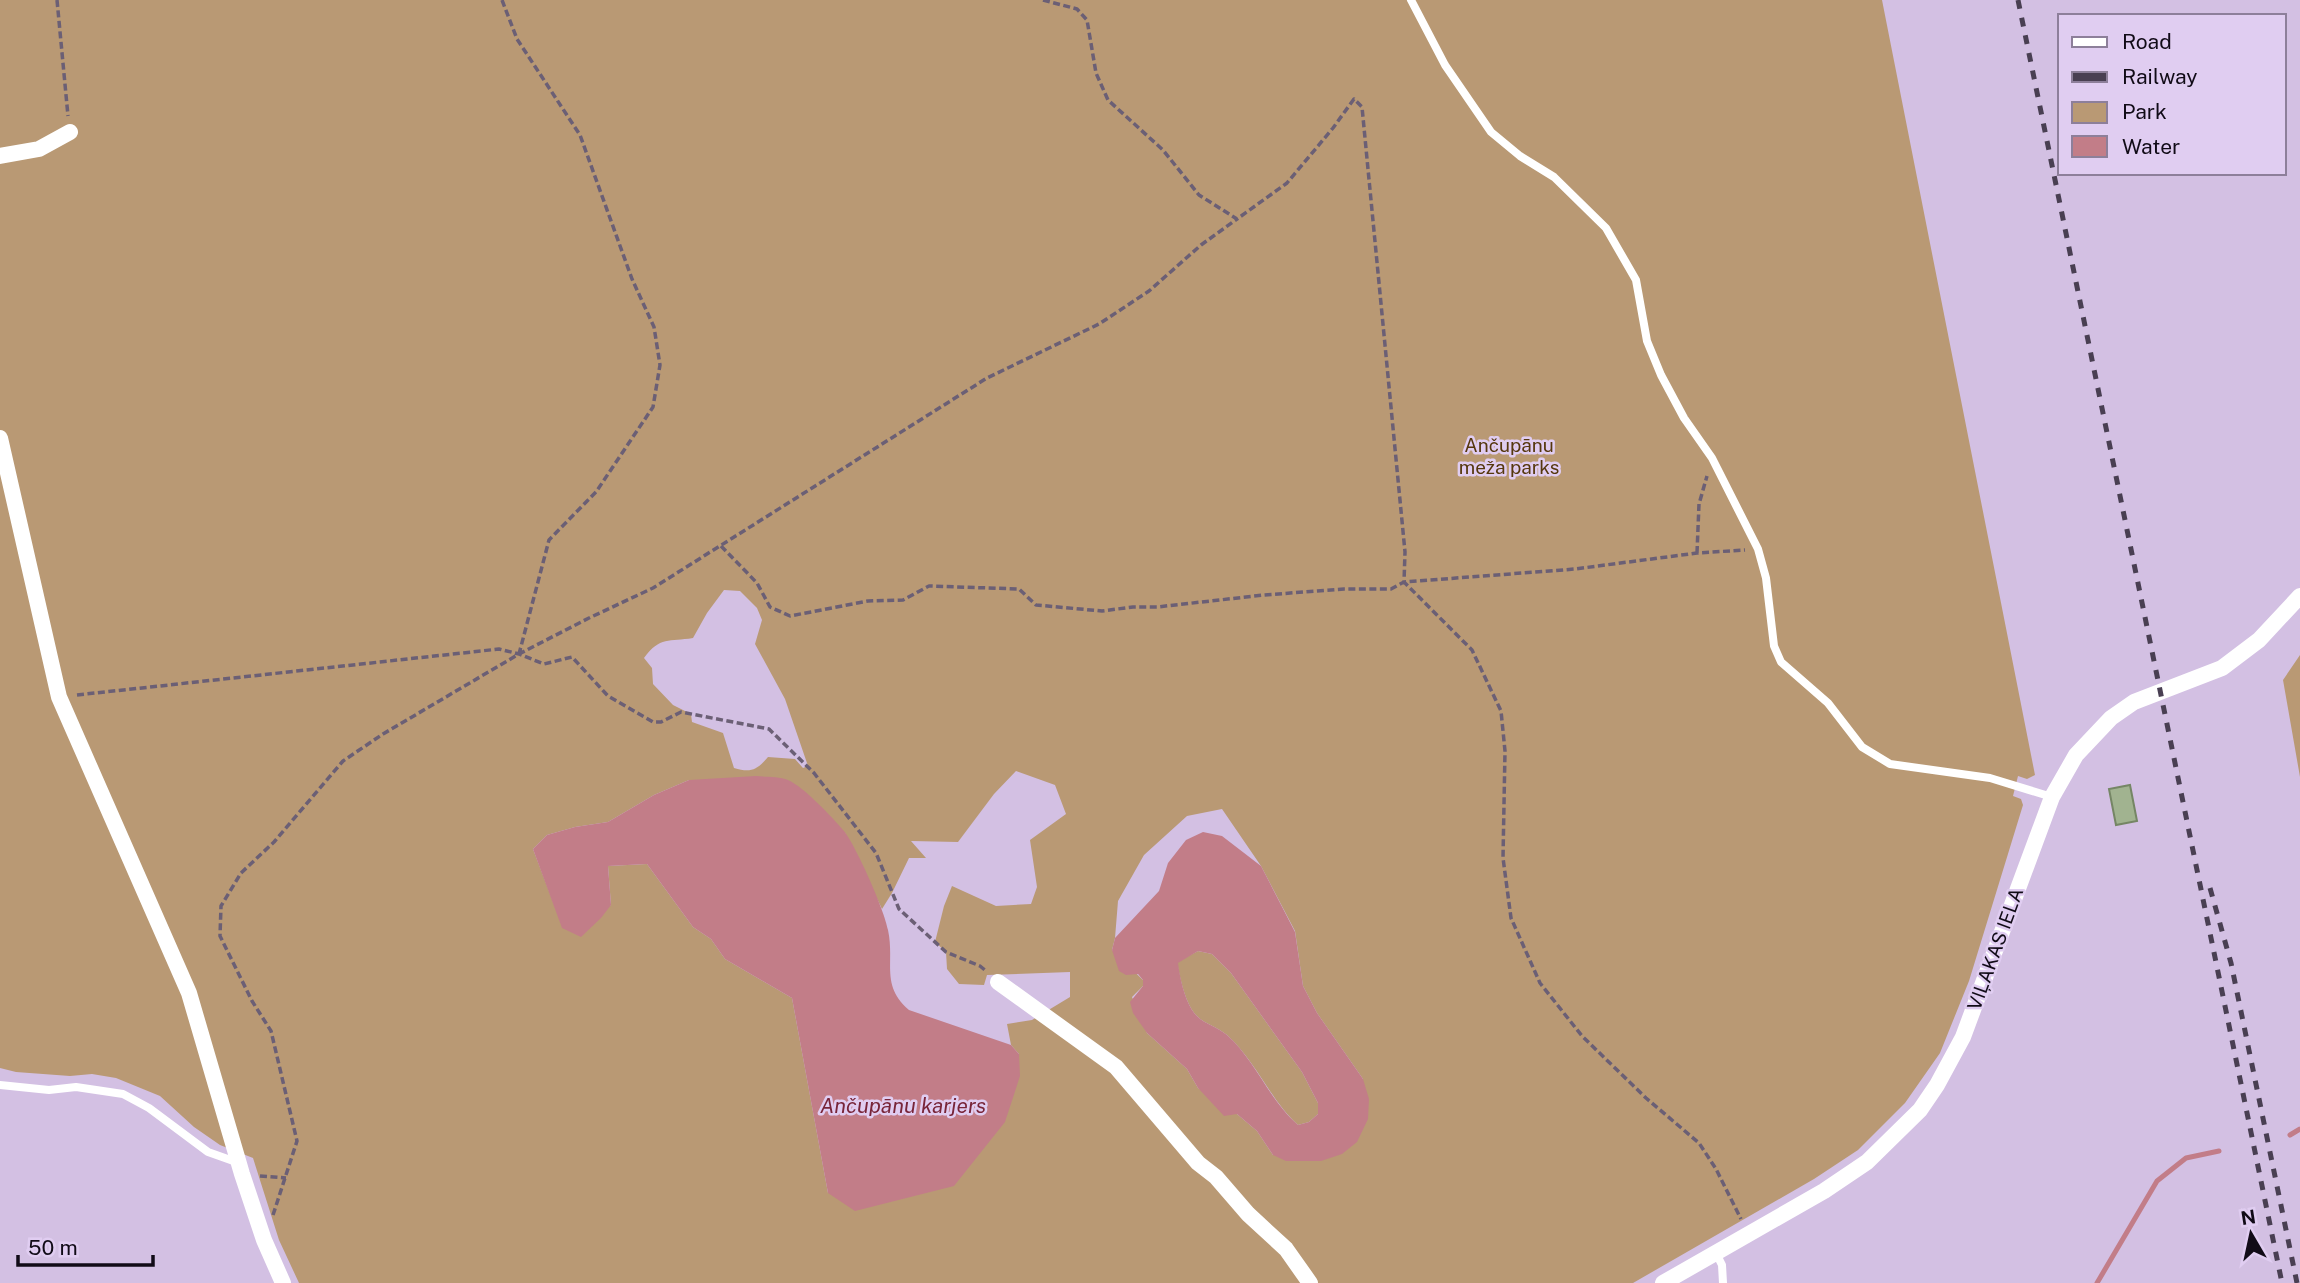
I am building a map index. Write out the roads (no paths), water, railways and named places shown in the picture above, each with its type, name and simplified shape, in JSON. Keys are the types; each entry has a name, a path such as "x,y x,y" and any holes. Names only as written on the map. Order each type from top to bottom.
{"street":[{"path":"0,156 39,149 70,132"},
{"path":"0,438 59,697 189,993 240,1169 264,1240 283,1283"},
{"name":"VIĻAKAS IELA","path":"1663,1283 1824,1191 1867,1162 1920,1110 1963,1037 2052,797 2076,755 2111,718 2134,702 2222,668 2259,640 2300,596"},
{"path":"998,982 1116,1067 1198,1163 1216,1177 1248,1214 1286,1249 1310,1283"}],"lane":[{"path":"1410,0 1444,65 1490,132 1520,156 1554,177 1606,228 1636,280 1647,341 1661,375 1684,418 1712,458 1758,550 1766,578 1774,646 1781,662 1828,703 1862,747 1890,764 1990,778 2052,797"},
{"path":"0,1085 49,1090 76,1087 123,1094 149,1108 208,1152 240,1169"},
{"path":"1716,1254 1722,1265 1723,1283"}],"water":[{"name":"Ančupānu karjers","path":"756,776 780,778 795,784 844,831 856,850 886,921 890,942 891,982 900,1001 909,1010 1011,1045 1019,1054 1020,1076 1005,1122 954,1186 855,1211 828,1193 792,998 725,959 711,939 693,927 647,864 608,866 611,905 581,937 562,928 533,849 547,835 608,822 654,795 689,780"},
{"path":"1203,832 1222,836 1261,866 1295,932 1303,986 1317,1013 1363,1079 1369,1099 1368,1119 1357,1142 1342,1154 1321,1161 1286,1161 1273,1155 1257,1131 1237,1114 1224,1116 1198,1088 1187,1069 1147,1033 1133,1013 1130,1002 1143,986 1143,980 1138,974 1126,975 1119,971 1112,950 1115,938 1159,891 1168,863 1186,840","holes":["1198,951 1212,954 1231,973 1302,1072 1318,1103 1318,1114 1309,1122 1298,1125 1279,1104 1237,1045 1192,1010 1178,963"]}],"waterway":[{"path":"2290,1135 2300,1129"},
{"path":"2097,1283 2157,1181 2186,1158 2219,1151"}],"railway":[{"path":"2018,0 2282,1283"},
{"path":"2210,888 2231,963 2297,1283"}],"park label":[{"name":"Ančupānu meža parks","path":"1509,456"}]}
